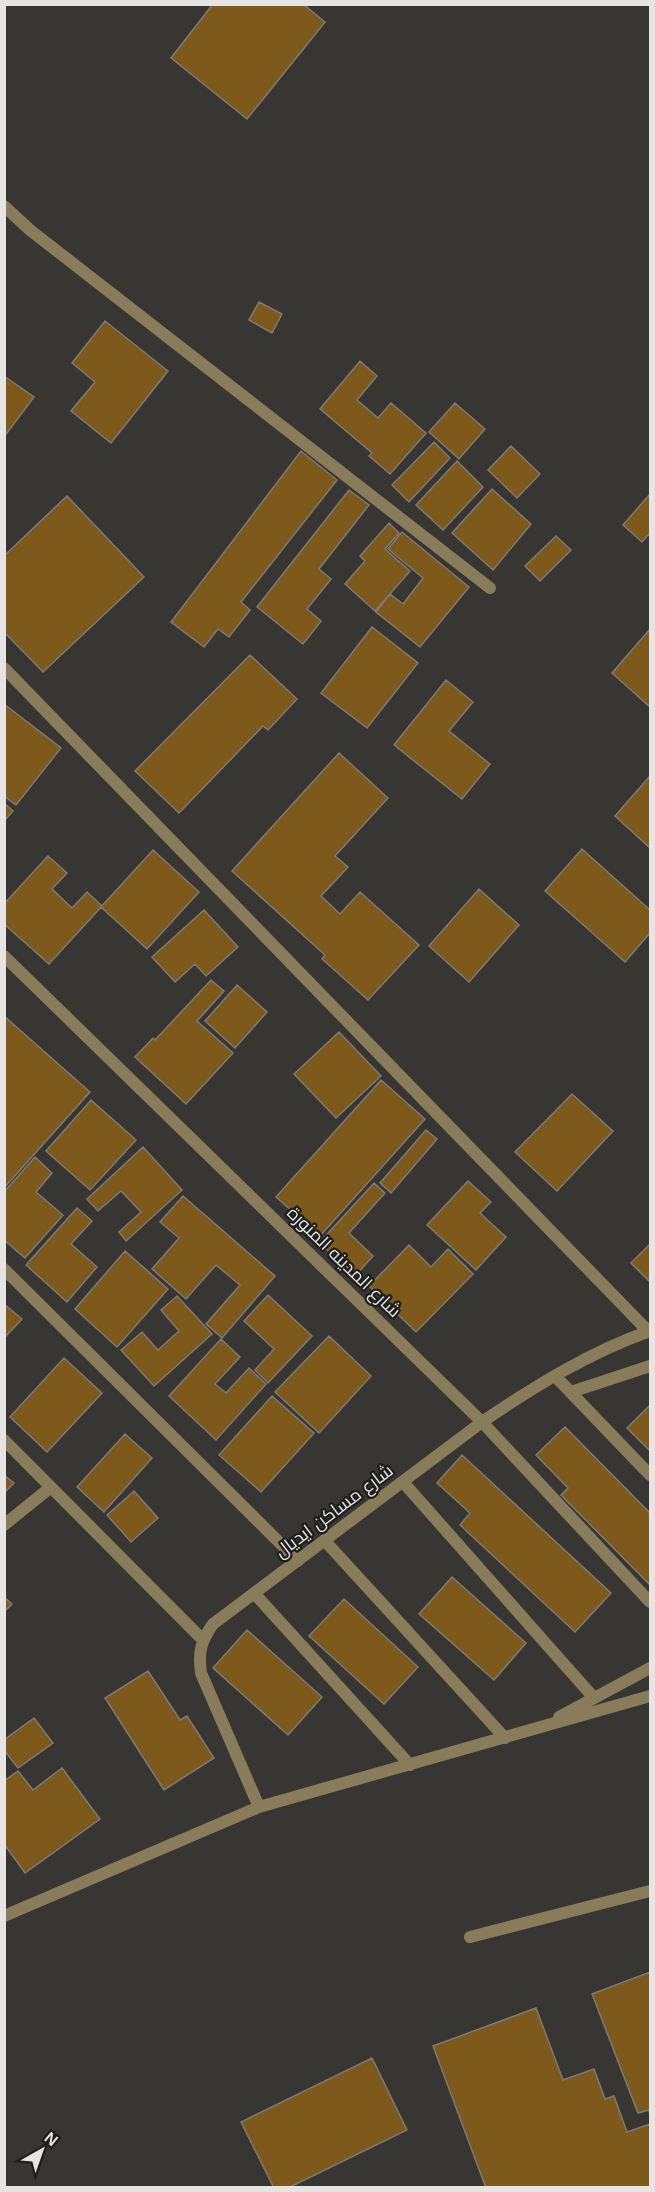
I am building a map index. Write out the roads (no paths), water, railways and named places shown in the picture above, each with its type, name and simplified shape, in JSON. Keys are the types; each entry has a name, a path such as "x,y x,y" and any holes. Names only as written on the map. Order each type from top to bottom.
{"street":[{"path":"4,206 30,230 490,588"},
{"path":"4,668 649,1331"},
{"name":"شارع المدينه المنورة","path":"4,956 482,1422 651,1602"},
{"path":"4,1269 298,1561"},
{"name":"شارع مساكن ايديال","path":"202,1639 213,1624 482,1422 555,1376 604,1349 649,1331"},
{"path":"571,1392 651,1366"},
{"path":"555,1376 651,1475"},
{"path":"4,1440 202,1639 198,1656 201,1673 259,1807"},
{"path":"404,1482 594,1698"},
{"path":"4,1525 51,1487"},
{"path":"325,1541 505,1738"},
{"path":"255,1593 410,1766"},
{"path":"538,1728 651,1668"},
{"path":"4,1916 259,1807 651,1696"},
{"path":"470,1937 651,1892"}]}
